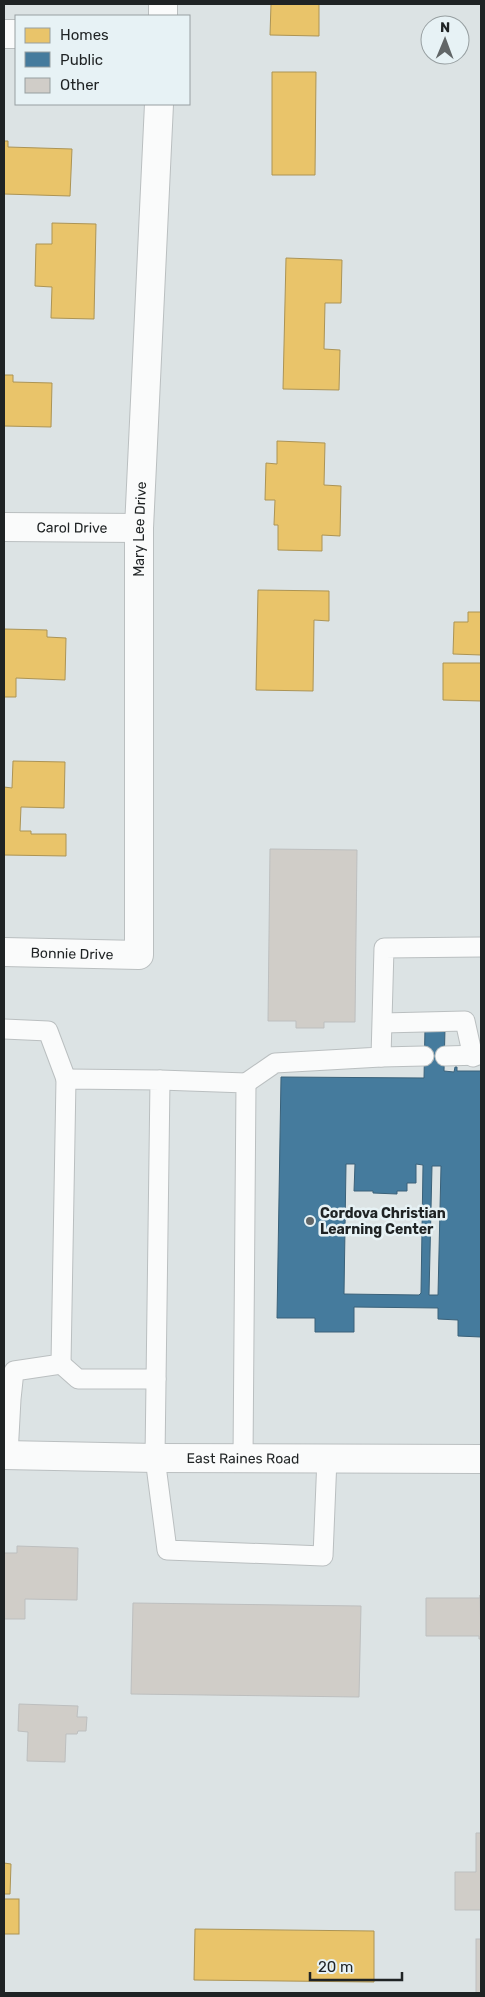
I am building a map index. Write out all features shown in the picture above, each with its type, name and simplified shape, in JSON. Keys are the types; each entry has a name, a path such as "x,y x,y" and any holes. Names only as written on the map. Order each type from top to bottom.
{"street":[{"name":"Mary Lee Drive","path":"139,955 139,528 159,105"},
{"name":"Carol Drive","path":"4,527 139,528"},
{"name":"Bonnie Drive","path":"4,952 139,955"},
{"name":"East Raines Road","path":"6,1455 155,1458 481,1459"}],"lane":[{"path":"381,1057 384,948 481,947"},
{"path":"383,1023 465,1022 477,1056 444,1056"},
{"path":"4,1029 48,1031 66,1079 61,1364"},
{"path":"66,1079 246,1083 275,1063 424,1056"},
{"path":"160,1080 155,1458 167,1550 323,1556 327,1458"},
{"path":"243,1458 246,1083"},
{"path":"6,1455 11,1399 9,1370 61,1364 78,1379 156,1379"}],"building: Homes":[{"path":"271,4 319,4 319,36 270,35"},
{"path":"272,72 316,72 315,175 272,175"},
{"path":"4,141 8,141 8,147 72,149 70,196 4,194"},
{"path":"52,223 96,224 94,319 51,318 52,287 35,286 36,244 52,244"},
{"path":"286,258 342,260 341,303 325,303 324,349 340,350 339,390 283,389"},
{"path":"4,375 13,375 13,382 52,383 51,427 4,426"},
{"path":"277,441 325,443 324,485 341,486 340,536 322,535 322,551 278,550 278,525 274,525 275,500 265,500 266,463 277,464"},
{"path":"258,590 329,591 329,621 314,620 313,691 256,690"},
{"path":"468,612 481,612 481,655 453,654 454,622 468,622"},
{"path":"4,629 47,630 47,637 66,638 65,680 16,678 16,697 4,697"},
{"path":"443,663 481,663 481,701 443,700"},
{"path":"13,761 65,762 64,808 21,807 20,831 31,831 31,834 66,834 66,856 4,855 4,787 12,788"},
{"path":"4,1863 11,1864 10,1894 4,1894"},
{"path":"4,1899 19,1899 19,1934 4,1934"},
{"path":"195,1929 374,1931 374,1982 194,1980"}],"building: Public":[{"path":"425,1028 445,1028 444,1071 454,1072 455,1067 457,1067 457,1071 481,1071 481,1337 458,1336 458,1320 438,1319 438,1308 354,1307 354,1332 315,1332 315,1318 277,1318 281,1077 424,1078","holes":["346,1164 355,1164 354,1191 397,1194 397,1191 407,1191 407,1183 416,1183 416,1164 423,1165 421,1293 419,1295 344,1294","432,1166 441,1166 438,1295 429,1295"]}],"building: Other":[{"path":"270,849 357,850 355,1022 324,1022 324,1028 296,1028 296,1021 268,1021"},
{"path":"17,1546 78,1548 77,1600 25,1599 25,1619 4,1619 4,1553 17,1553"},
{"path":"480,1595 481,1639 479,1639 479,1636 426,1636 426,1598 480,1598"},
{"path":"133,1603 361,1606 359,1697 131,1694"},
{"path":"19,1704 78,1706 77,1717 87,1717 86,1731 78,1731 77,1734 66,1734 65,1762 27,1761 28,1732 18,1731"},
{"path":"476,1833 481,1833 481,1910 455,1910 455,1872 476,1872"},
{"path":"476,1939 481,1939 481,1993 476,1993"}],"place":[{"name":"Cordova Christian Learning Center","path":"310,1221"}]}
